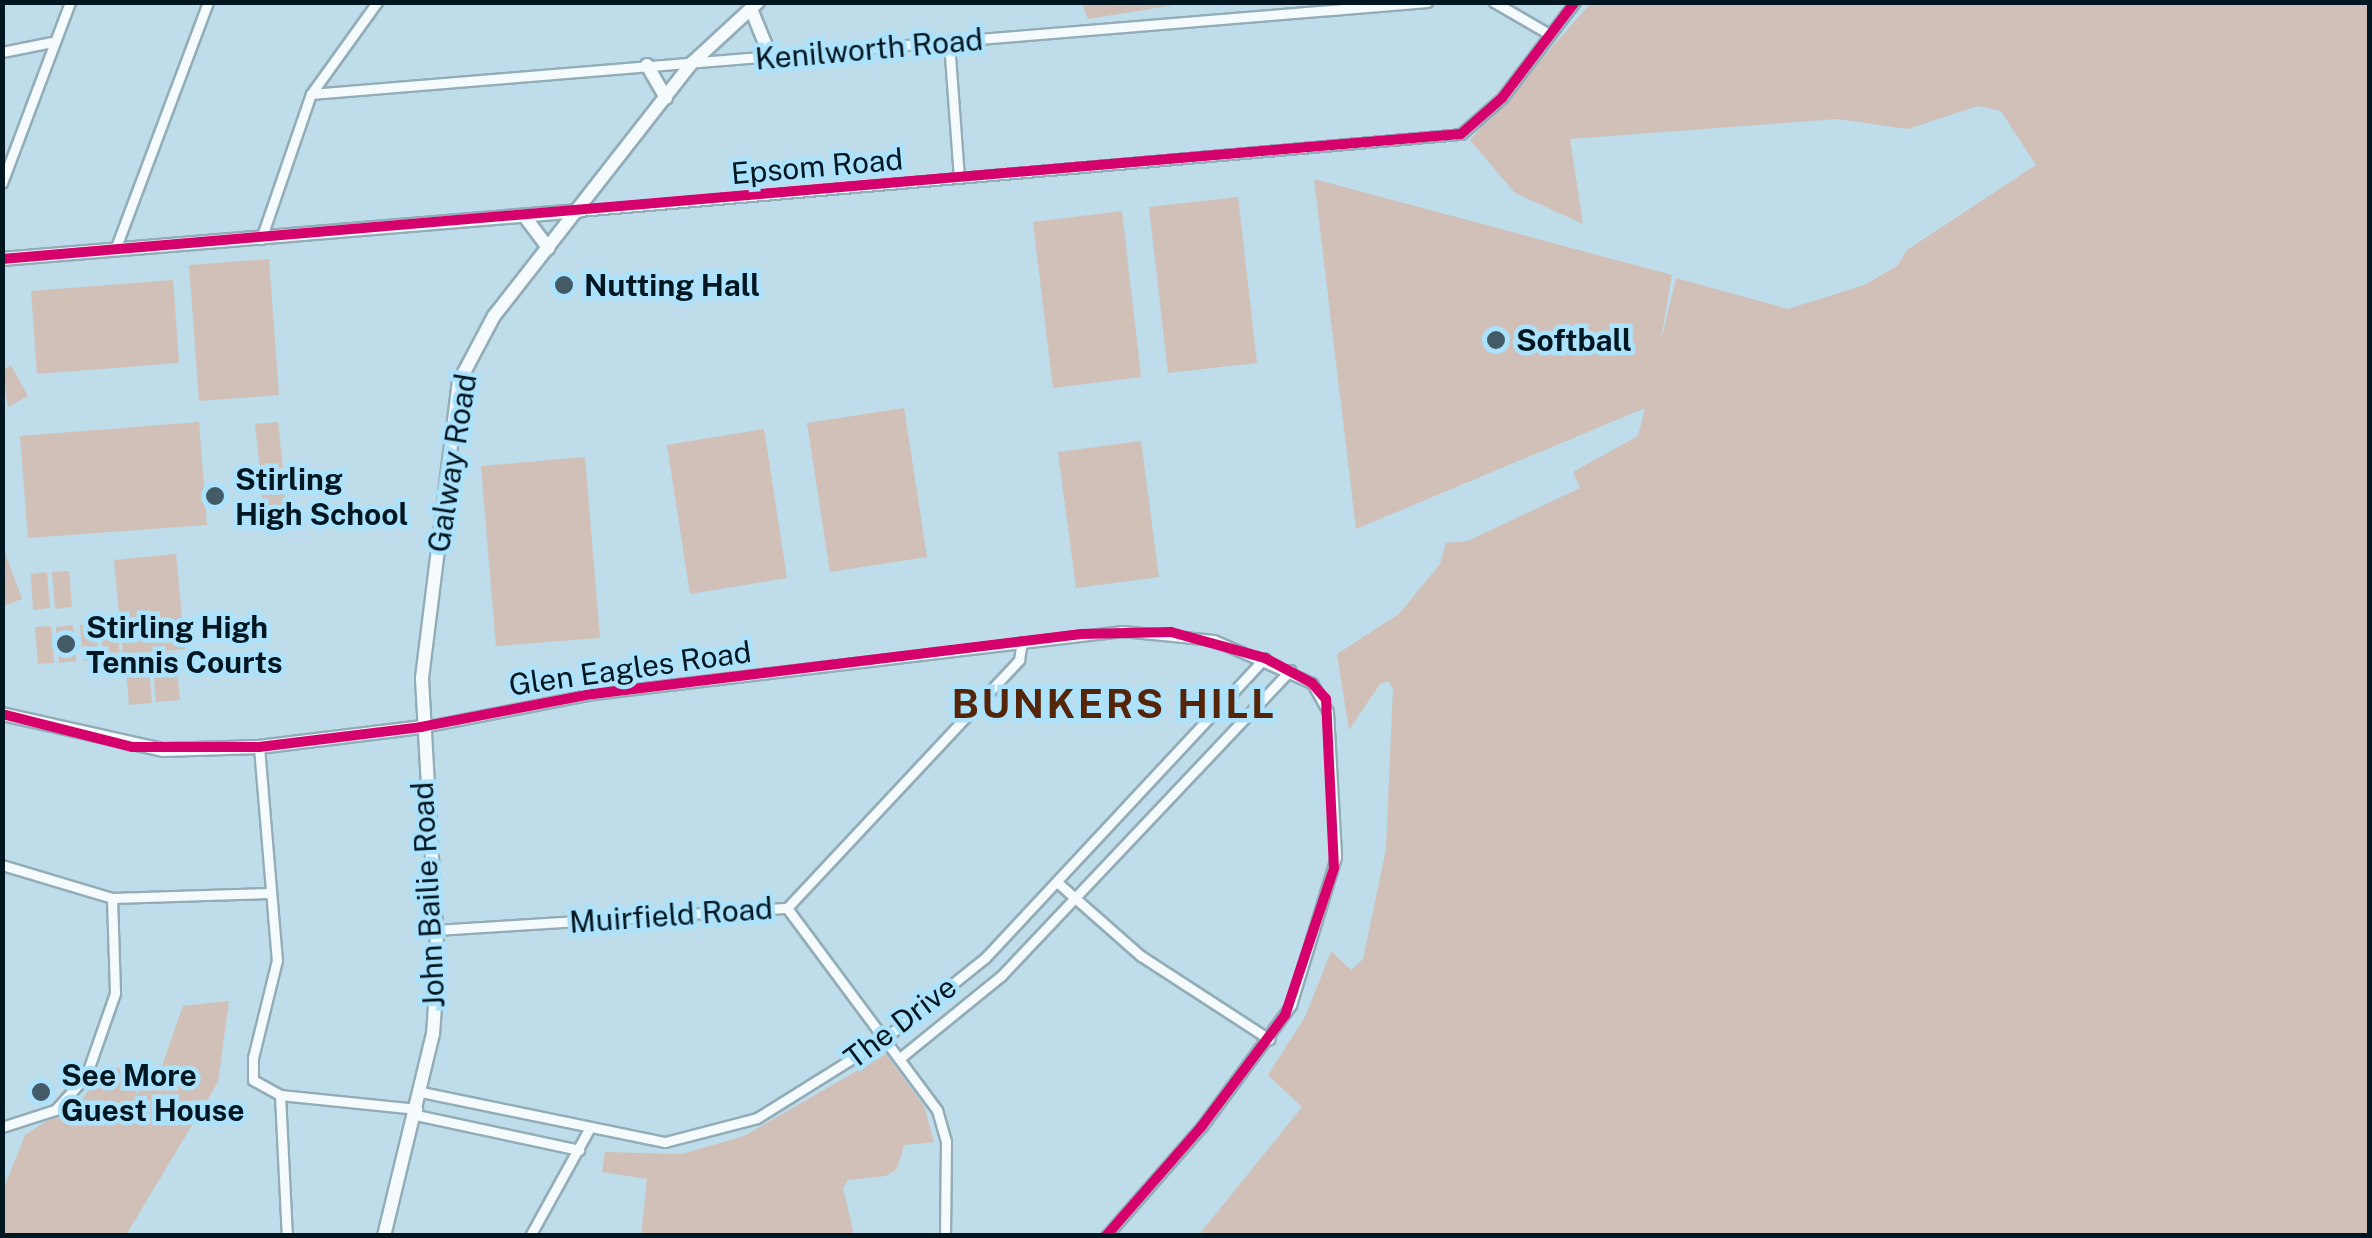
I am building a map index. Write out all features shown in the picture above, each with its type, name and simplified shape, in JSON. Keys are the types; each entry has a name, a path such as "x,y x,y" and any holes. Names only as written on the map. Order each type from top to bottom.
{"street":[{"path":"2,183 70,2"},
{"path":"116,247 208,2"},
{"path":"260,239 311,94 377,2"},
{"name":"Kenilworth Road","path":"311,94 1427,2"},
{"path":"1494,2 1549,34"},
{"name":"Epsom Road","path":"2,259 525,217 1470,132 1575,2"},
{"path":"754,6 770,58"},
{"name":"Galway Road","path":"421,728 459,382 480,338 692,63 754,6"},
{"path":"2,52 52,42"},
{"path":"949,42 960,177"},
{"path":"648,65 666,98"},
{"path":"525,217 548,248"},
{"name":"Glen Eagles Road","path":"2,714 132,748 259,747 421,728 593,694 1022,642 1171,632 1265,658 1290,670 1326,699 1336,857 1291,1004 1268,1039 1106,1236"},
{"name":"Muirfield Road","path":"436,930 787,908 1019,660 1022,642"},
{"name":"The Drive","path":"421,1092 665,1142 733,1128 884,1038 985,958 1265,658"},
{"name":"The Drive","path":"900,1058 1001,976 1290,670"},
{"name":"John Bailie Road","path":"384,1236 433,1034 436,930 421,728"},
{"path":"259,747 276,970 250,1070 262,1090 417,1112 579,1150"},
{"path":"2,864 112,898 269,892"},
{"path":"1056,882 1141,956 1268,1039"},
{"path":"2,1127 44,1117 74,1096 86,1076 115,994 112,898"},
{"path":"787,908 900,1058 942,1121 945,1236"},
{"path":"280,1095 287,1236"},
{"path":"530,1236 590,1129"}],"shaded area":[{"path":"1082,2 1187,3 1088,19"},
{"path":"1591,3 2369,3 2369,1235 1198,1236 1302,1107 1268,1075 1306,1015 1331,951 1351,970 1363,959 1386,849 1393,688 1388,681 1380,684 1349,730 1337,654 1399,614 1440,564 1446,543 1468,541 1580,488 1573,472 1638,436 1645,408 1356,529 1314,179 1672,275 1660,345 1676,278 1788,309 1864,285 1897,266 1907,250 2036,165 2001,111 1978,106 1908,129 1837,119 1570,139 1583,224 1515,193 1470,140"},
{"path":"1238,197 1257,363 1168,373 1149,207"},
{"path":"1122,211 1141,377 1053,388 1033,222"},
{"path":"269,259 279,395 199,401 189,265"},
{"path":"173,280 179,363 37,374 31,291"},
{"path":"11,365 28,396 8,407 3,370"},
{"path":"904,408 927,557 830,572 807,423"},
{"path":"199,422 207,525 28,538 20,436"},
{"path":"278,422 283,468 260,470 255,424"},
{"path":"764,429 787,578 690,594 667,445"},
{"path":"1141,441 1159,577 1076,588 1058,452"},
{"path":"585,457 600,638 496,646 481,466"},
{"path":"283,473 287,518 264,521 260,475"},
{"path":"2,544 22,599 3,606 2,606"},
{"path":"176,554 185,649 123,655 114,560"},
{"path":"69,571 72,607 55,609 52,572"},
{"path":"47,572 50,608 33,610 31,574"},
{"path":"117,622 120,657 103,659 100,623"},
{"path":"96,624 99,659 83,661 80,625"},
{"name":"Stirling High Tennis Courts","path":"73,625 76,661 59,663 56,627"},
{"path":"51,626 54,663 38,664 35,627"},
{"path":"175,652 180,700 156,702 152,654"},
{"path":"148,655 152,703 129,705 125,657"},
{"path":"229,1001 218,1082 126,1235 3,1235 3,1190 25,1135 84,1097 103,1066 159,1074 183,1006"},
{"path":"886,1054 924,1106 934,1142 904,1145 897,1169 886,1176 848,1180 843,1188 854,1235 641,1235 647,1179 602,1172 605,1152 682,1154 744,1136"}],"cycle path":[{"path":"2,259 1461,134 1502,98 1575,2"},
{"path":"2,714 132,747 259,747 421,727 593,694 1081,634 1171,632 1265,658 1312,683 1326,699 1334,868 1285,1015 1202,1126 1106,1236"}],"place":[{"name":"Nutting Hall","path":"564,285"},
{"name":"Softball","path":"1496,340"},
{"name":"Stirling High School","path":"215,496"},
{"name":"Stirling High Tennis Courts","path":"66,644"},
{"name":"See More Guest House","path":"41,1092"}],"district":[{"name":"BUNKERS HILL","path":"1114,704"}]}
